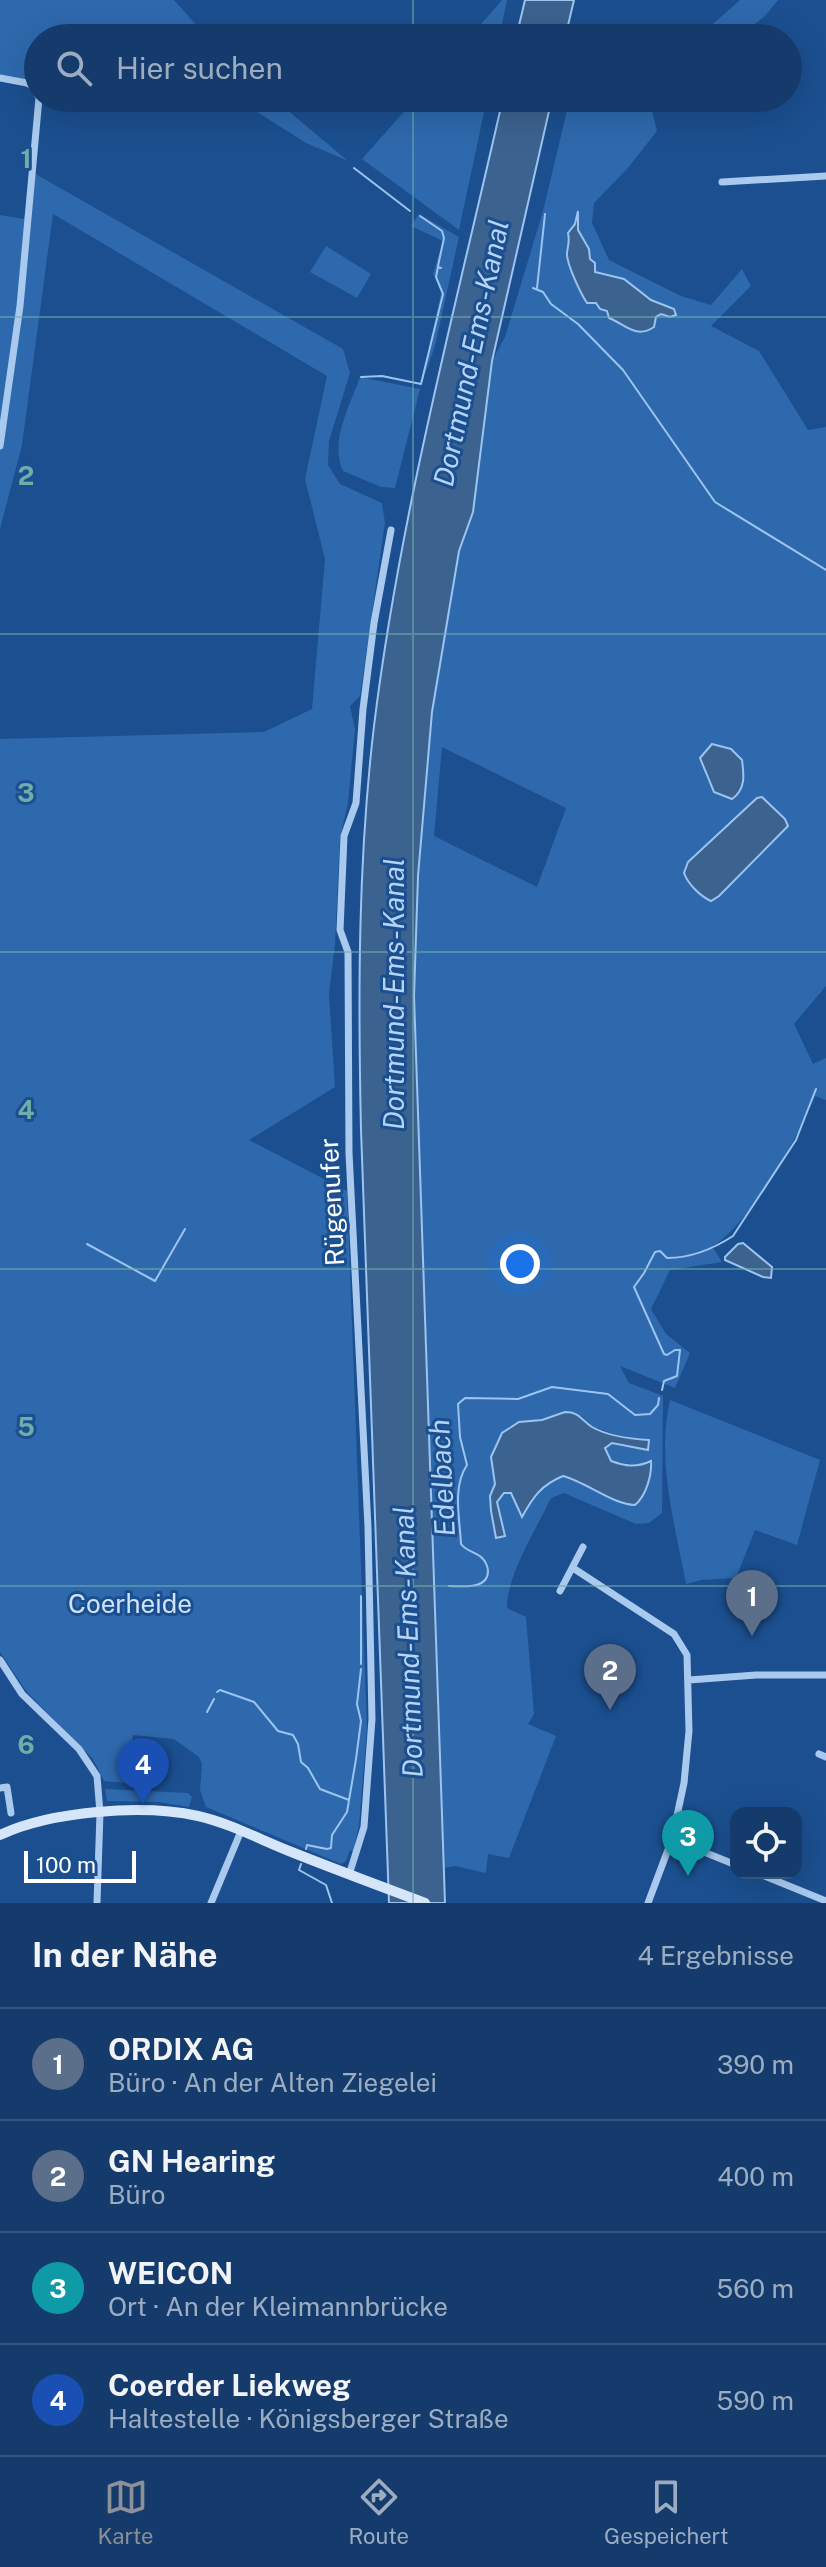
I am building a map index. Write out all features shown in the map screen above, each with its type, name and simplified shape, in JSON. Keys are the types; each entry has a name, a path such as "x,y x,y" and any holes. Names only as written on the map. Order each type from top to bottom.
{"street":[{"path":"0,78 24,82"},
{"path":"0,446 20,306 37,112"},
{"path":"722,182 826,176"},
{"name":"Rügenufer","path":"349,1875 364,1827 372,1719 368,1527 349,1153 348,952 340,930 340,910 344,836 356,803 365,695 391,530"},
{"path":"560,1591 583,1547"},
{"path":"573,1568 674,1634 687,1655 689,1731 684,1783 672,1839 648,1903"},
{"path":"0,1660 22,1694 90,1763 97,1776 100,1813 97,1903"},
{"path":"689,1680 756,1675 826,1675"},
{"path":"8,1775 4,1787 11,1813"},
{"path":"0,1835 30,1825 100,1813 180,1813 241,1831 425,1903"},
{"path":"0,1843 30,1825"},
{"path":"211,1903 241,1831"},
{"path":"672,1839 730,1863"},
{"path":"772,1879 826,1901"}],"green space":[{"path":"0,0 174,0 195,24 24,24 24,79 0,75"},
{"path":"502,0 507,0 502,24 481,24"},
{"path":"740,0 778,0 755,24 713,24"},
{"path":"257,112 290,112 348,161 306,143"},
{"path":"404,112 484,112 459,230 362,159"},
{"path":"567,112 652,112 657,131 627,169 594,203 592,223 609,260 681,296 711,305 742,269 751,286 711,326 759,351 808,430 826,427 826,986 794,1024 813,1064 826,1058 826,1100 815,1096 798,1133 756,1201 726,1236 712,1246 722,1262 670,1270 651,1309 666,1334 690,1353 675,1388 620,1366 629,1383 663,1396 662,1513 649,1523 636,1524 564,1493 551,1498 523,1552 508,1595 507,1608 526,1617 534,1714 528,1724 556,1736 509,1858 488,1854 486,1873 455,1866 444,1868 414,996 418,876 432,712 459,551 473,512 492,361 505,337 543,211","holes":["712,744 731,749 732,799 714,793 705,774","442,747 566,808 537,887 434,836","582,1416 593,1427 626,1438 625,1447 611,1443 605,1448 611,1461 640,1466 651,1462 647,1481 626,1505 563,1476 539,1492 523,1517 511,1493 504,1493 497,1501 504,1536 490,1496 495,1485 491,1457 524,1421"]},
{"name":"Coerheide","path":"32,172 343,349 350,373 329,441 328,465 340,484 382,503 385,523 360,696 350,706 355,729 348,803 340,837 335,944 329,994 335,1087 249,1140 347,1191 367,1729 359,1825 353,1851 350,1850 346,1861 341,1864 206,1807 200,1790 202,1764 199,1757 174,1739 133,1735 128,1783 104,1781 93,1759 26,1691 0,1652 0,739 264,732 312,709 325,559 305,479 327,376 53,214 22,445 0,529 0,215 24,219"},
{"path":"419,214 459,237 435,346 420,388 442,289 433,274 443,241 411,226"},
{"path":"326,246 371,274 357,298 310,272"},
{"path":"360,377 420,389 395,488 381,487 343,471 339,460 342,424"},
{"path":"670,1400 820,1460 797,1545 755,1530 736,1578 686,1584 666,1469 666,1422"},
{"path":"105,1789 188,1793 192,1797 189,1807 159,1802 107,1801"}],"water":[{"path":"525,0 574,0 568,24 519,24"},
{"name":"Dortmund-Ems-Kanal","path":"500,112 549,112 492,361 473,512 459,551 432,712 418,876 414,996 445,1903 389,1903 361,1130 362,877 374,726 385,647 431,410"},
{"path":"578,211 578,230 589,249 590,259 595,263 595,272 624,279 651,300 674,309 676,315 661,314 656,317 654,327 642,332 631,330 609,318 607,311 600,309 596,303 587,303 567,258 568,233 575,224"},
{"path":"712,744 731,749 742,760 742,786 732,799 714,792 700,758"},
{"path":"762,797 785,819 788,826 711,901 695,889 686,877 684,873 688,862 757,798"},
{"path":"743,1243 772,1267 771,1278 725,1260 738,1244"},
{"path":"565,1412 577,1415 605,1433 649,1440 648,1450 612,1443 605,1448 611,1461 616,1463 635,1465 651,1461 645,1491 635,1505 627,1504 563,1476 538,1492 522,1517 511,1493 504,1493 497,1502 505,1536 496,1538 490,1496 495,1484 491,1457 502,1433 519,1422 542,1420"}],"waterway":[{"path":"354,168 410,211"},
{"path":"537,288 545,214"},
{"path":"420,216 442,231 444,238 438,266"},
{"path":"361,377 382,376 421,384 443,294 436,277 438,267 441,268"},
{"path":"533,288 543,292 551,304 578,324 623,370 715,502 826,570"},
{"name":"Edelbach","path":"662,1390 664,1381 677,1376 680,1350 664,1354 634,1287 655,1252 660,1251 667,1258 685,1256 710,1249 733,1236 796,1140 816,1089"},
{"path":"87,1244 155,1281 185,1229"},
{"name":"Edelbach","path":"449,1586 479,1584 487,1577 488,1571 483,1559 461,1544 458,1493 467,1465 460,1437 458,1404 465,1398 518,1399 552,1387 608,1394 635,1415 650,1414 658,1405 659,1398"},
{"name":"Edelbach","path":"361,1596 361,1664"},
{"name":"Edelbach","path":"306,1849 307,1845 331,1848 332,1835 347,1812 361,1721 357,1704 361,1669"},
{"path":"217,1692 220,1690 254,1702 278,1731 293,1735 301,1762 320,1789 349,1800"},
{"path":"207,1712 214,1699"},
{"name":"Edelbach","path":"301,1864 299,1870 326,1885 332,1903"}],"place":[{"name":"ORDIX AG","path":"752,1636"},
{"name":"GN Hearing","path":"610,1710"},
{"name":"Coerder Liekweg","path":"143,1804"},
{"name":"WEICON","path":"688,1876"}]}
